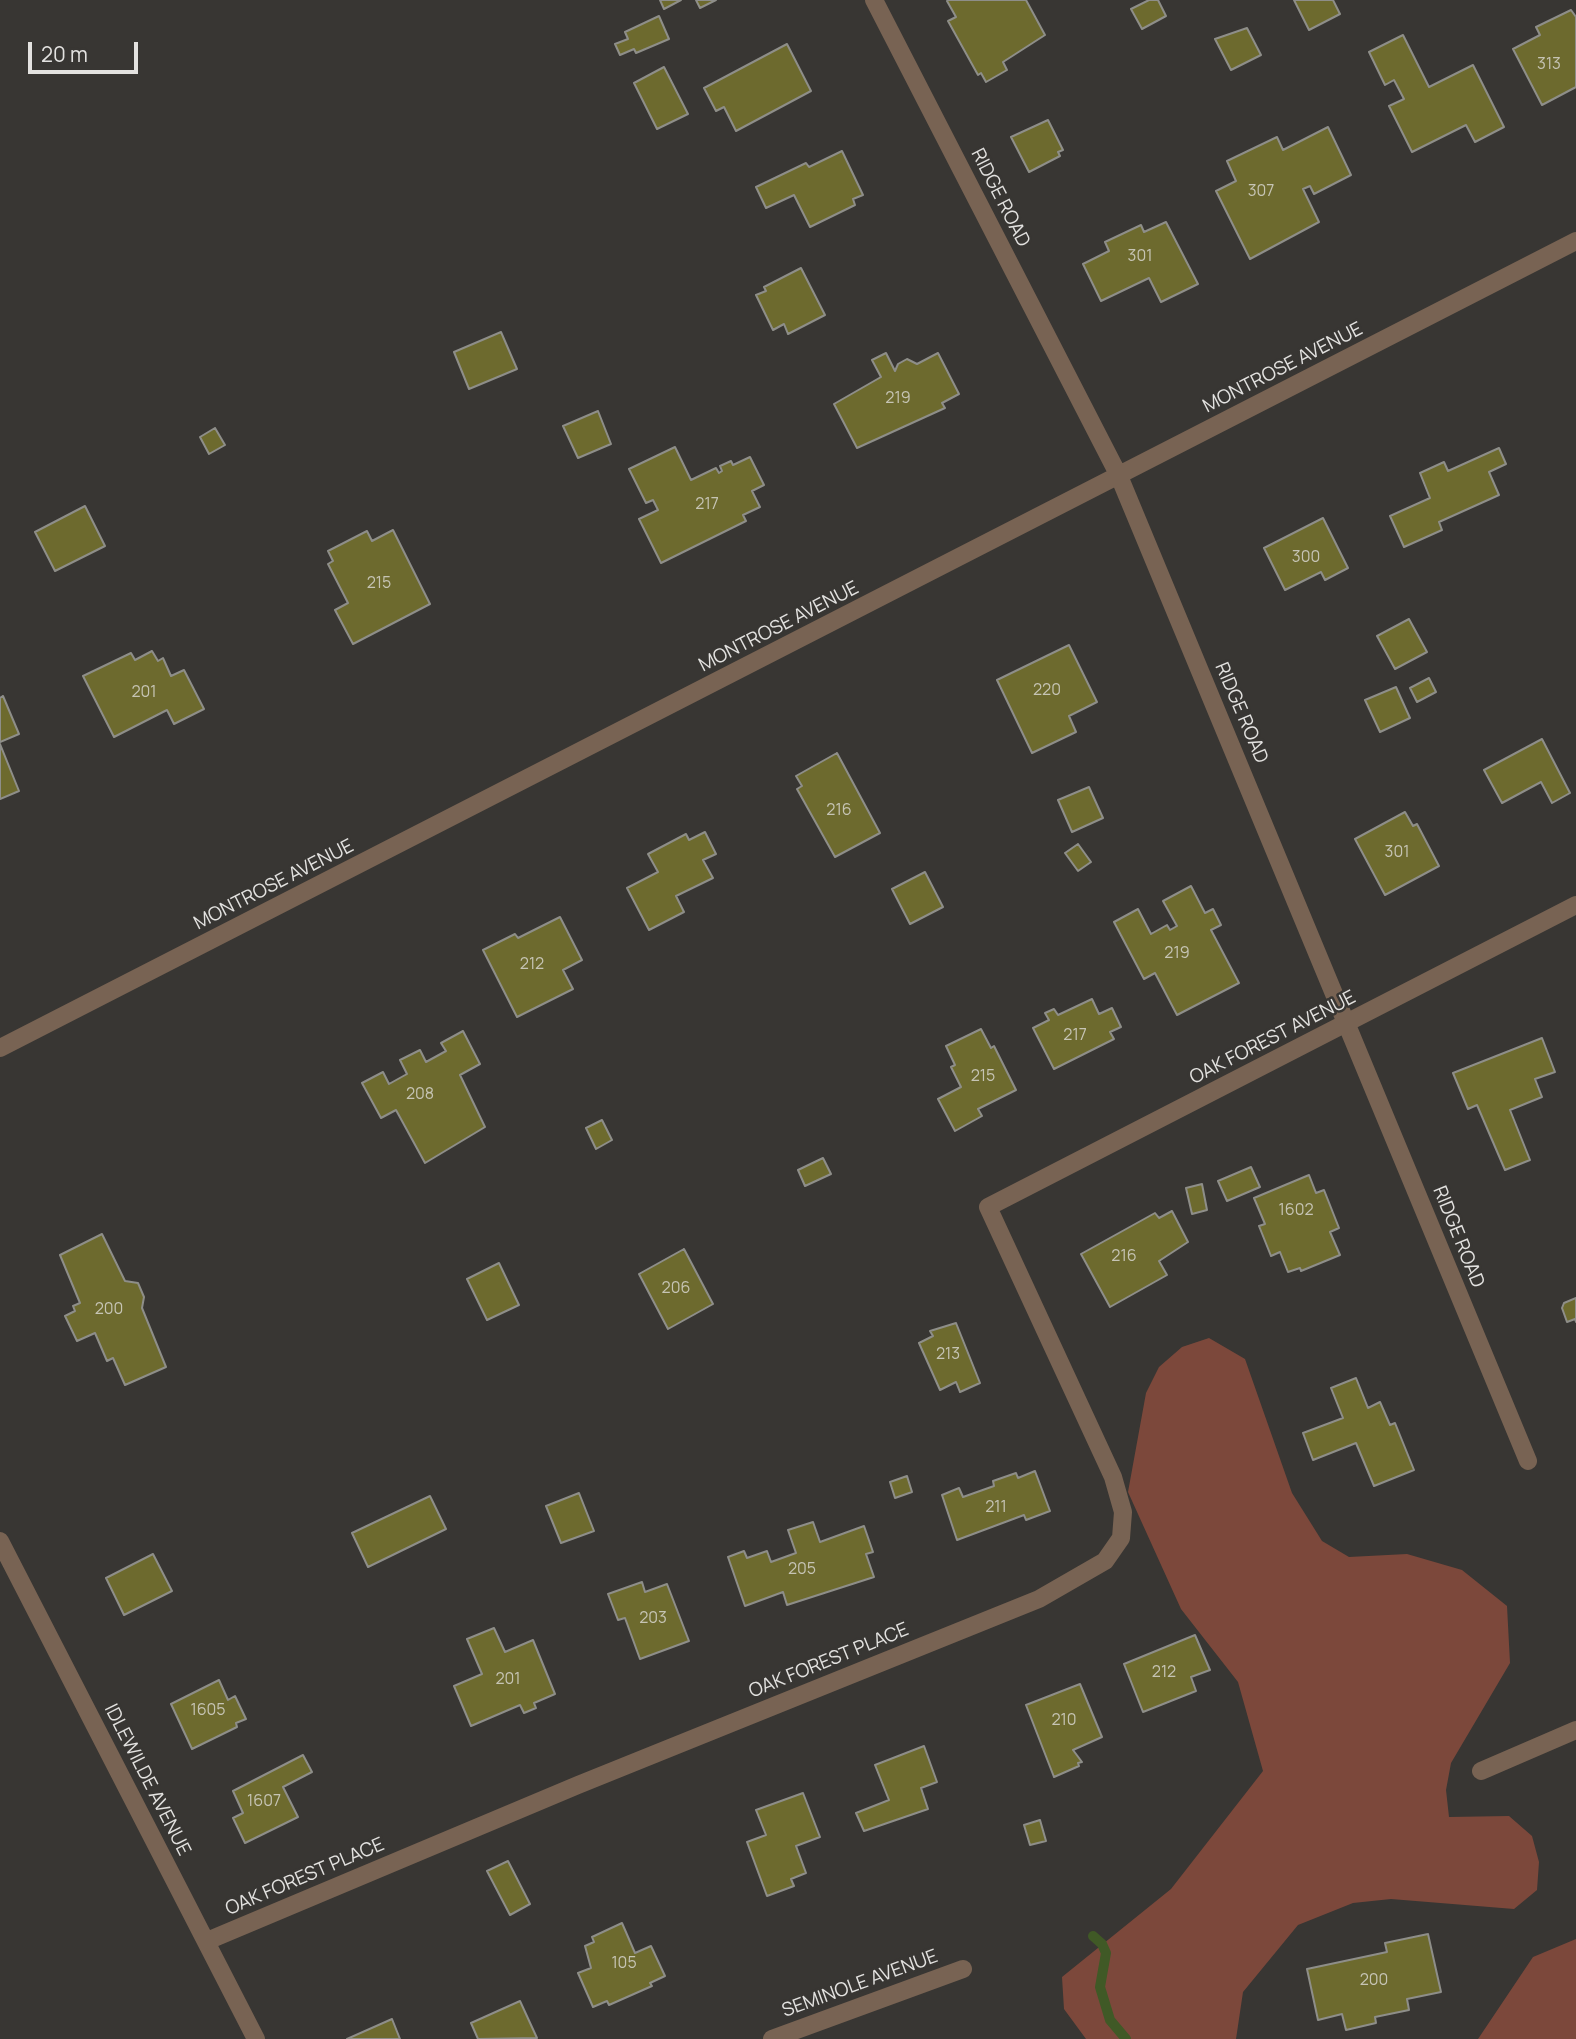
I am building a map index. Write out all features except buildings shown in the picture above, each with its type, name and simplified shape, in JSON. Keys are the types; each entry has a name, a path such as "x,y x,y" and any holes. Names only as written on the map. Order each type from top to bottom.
{"street":[{"name":"RIDGE ROAD","path":"874,0 1119,476 1528,1461"},
{"name":"MONTROSE AVENUE","path":"0,1048 1576,242"},
{"name":"OAK FOREST AVENUE","path":"988,1207 1576,905"},
{"name":"OAK FOREST PLACE","path":"207,1941 578,1785 1039,1599 1105,1560 1121,1538 1123,1512 1114,1477 988,1207"},
{"name":"IDLEWILDE AVENUE","path":"0,1541 256,2039"},
{"path":"1481,1771 1576,1730"},
{"name":"SEMINOLE AVENUE","path":"772,2039 963,1969"}],"shaded area":[{"path":"1209,1338 1245,1359 1292,1493 1322,1541 1349,1557 1407,1554 1462,1570 1507,1606 1510,1663 1451,1763 1446,1790 1449,1817 1509,1816 1532,1836 1539,1862 1537,1890 1514,1909 1391,1899 1353,1903 1298,1925 1243,1992 1236,2039 1086,2039 1064,2009 1062,1977 1171,1889 1263,1771 1238,1682 1181,1609 1128,1492 1146,1393 1159,1367 1182,1347"},
{"path":"1576,1939 1576,2039 1478,2039 1533,1957"}],"waterway":[{"path":"1093,1936 1102,1944 1106,1953 1100,1987 1110,2020 1126,2039"}]}
